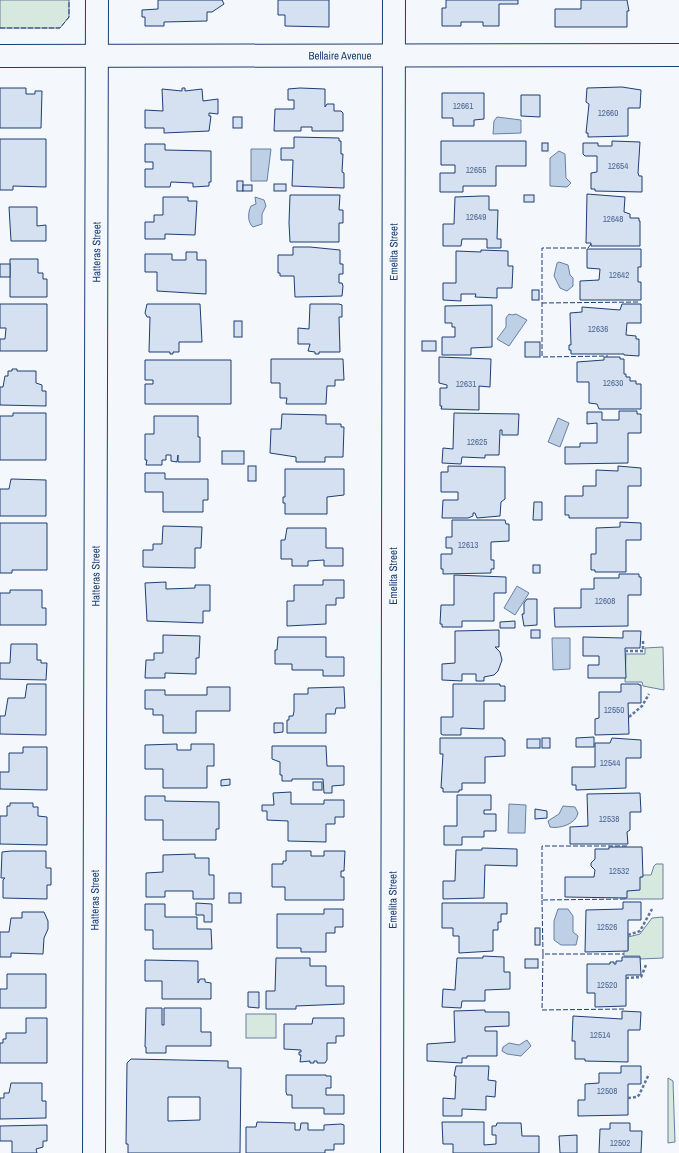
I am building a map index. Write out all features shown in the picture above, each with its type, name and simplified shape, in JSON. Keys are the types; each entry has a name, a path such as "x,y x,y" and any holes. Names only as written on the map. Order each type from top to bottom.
{"street":[{"name":"Hatteras Street","path":"94,1153 97,0"},
{"name":"Emelita Street","path":"392,1153 394,0"},
{"name":"Bellaire Avenue","path":"0,56 679,55"}],"path":[{"path":"625,651 643,651 643,639"},
{"path":"629,718 642,706 649,694"},
{"path":"628,935 640,931 652,909"},
{"path":"626,978 641,977 646,965"},
{"path":"628,1098 637,1098 649,1074"}],"shaded area":[{"path":"0,0 69,0 69,17 60,28 0,28"},
{"path":"663,647 664,690 643,686 642,682 625,682 626,654 645,654 645,648"},
{"path":"656,864 663,864 663,899 625,899 627,891 643,875 651,875"},
{"path":"663,917 663,958 640,959 640,956 624,956 624,951 628,950 628,937 640,934 652,918"},
{"path":"246,1014 276,1014 276,1038 246,1038"},
{"path":"668,1078 673,1081 675,1142 668,1143"}],"water":[{"path":"497,117 521,120 521,133 493,134 494,121"},
{"path":"251,149 271,149 267,181 251,181"},
{"path":"559,151 565,154 566,178 571,183 567,187 550,186 550,158"},
{"path":"255,197 264,200 266,206 262,214 262,224 253,227 249,220 249,211 251,206 256,204"},
{"path":"559,262 568,265 570,275 573,278 573,286 567,291 560,288 554,276 557,263"},
{"path":"509,314 516,314 527,320 509,346 497,339 506,327 506,318"},
{"path":"558,418 569,423 560,447 548,442"},
{"path":"517,586 529,593 515,615 504,608"},
{"path":"552,638 570,638 570,669 553,670"},
{"path":"509,804 526,805 525,833 508,833"},
{"path":"563,806 575,807 578,813 577,817 567,825 550,827 548,821 559,814"},
{"path":"558,909 568,909 573,916 573,932 578,936 576,945 561,945 554,940 554,921"},
{"path":"527,1040 531,1046 521,1056 507,1054 502,1051 503,1047 509,1043 519,1045"}],"building":[{"path":"158,0 222,0 224,4 212,12 207,12 207,21 164,22 164,26 145,26 145,17 142,17 142,10 158,9"},
{"path":"278,0 329,0 329,27 285,26 285,15 278,15"},
{"path":"446,0 518,0 518,4 499,4 499,26 483,26 483,22 461,22 461,26 442,26 442,8 446,8"},
{"path":"581,0 627,0 629,11 627,11 627,27 555,27 555,9 581,9"},
{"path":"622,87 641,90 640,108 628,108 628,136 588,137 588,133 586,133 589,104 586,102 587,88"},
{"path":"0,88 26,88 26,94 35,94 35,91 42,91 41,128 0,128"},
{"path":"182,88 185,88 185,91 202,89 203,101 218,99 218,114 209,113 209,116 211,116 209,131 164,133 164,128 145,128 145,110 163,111 162,89 182,91"},
{"path":"288,89 325,89 325,107 327,104 334,104 334,111 341,111 343,113 343,131 312,131 312,127 301,127 301,131 274,131 275,109 294,109 294,100 288,100"},
{"path":"442,93 484,93 484,119 474,120 474,126 453,126 453,118 442,118"},
{"path":"521,95 540,95 540,117 521,116"},
{"path":"233,117 242,117 242,128 233,128"},
{"path":"294,137 339,138 339,141 341,141 341,154 343,154 342,172 344,173 344,188 292,186 293,160 281,160 281,148 294,148"},
{"path":"0,139 46,139 46,187 13,186 13,190 0,190"},
{"path":"441,141 526,141 526,166 496,166 496,186 463,186 463,192 440,192 440,173 455,173 455,165 441,165"},
{"path":"612,141 640,142 638,173 639,176 642,176 642,192 595,191 595,189 591,189 591,173 597,172 597,156 585,156 583,154 583,143 598,143 598,146 612,146"},
{"path":"542,143 548,143 548,151 542,151"},
{"path":"145,144 165,144 165,150 211,151 211,182 209,182 209,186 193,187 193,183 171,182 170,187 145,187 145,169 153,169 153,162 145,162"},
{"path":"237,181 243,181 243,191 237,191"},
{"path":"274,184 286,184 286,191 274,191"},
{"path":"243,185 252,185 252,191 243,191"},
{"path":"587,194 625,197 624,212 630,214 630,218 639,218 640,221 640,246 591,246 591,243 586,243"},
{"path":"290,195 340,195 339,210 343,210 343,223 339,223 339,242 290,242"},
{"path":"524,195 534,195 534,202 524,202"},
{"path":"489,196 489,210 498,210 497,239 501,239 501,248 487,248 487,239 462,239 461,246 443,246 443,224 454,224 455,197"},
{"path":"163,197 188,197 188,201 197,201 195,235 165,234 165,239 145,239 145,222 154,222 154,215 163,215"},
{"path":"9,207 37,207 37,226 46,225 46,241 11,241"},
{"path":"293,247 340,250 340,264 343,264 343,274 339,274 339,283 342,283 343,286 342,296 295,297 294,276 280,276 280,273 278,273 278,255 293,255"},
{"path":"587,249 641,249 641,267 638,267 638,282 641,282 641,300 580,300 580,281 599,280 600,269 587,268"},
{"path":"481,250 508,251 508,266 513,266 512,288 497,288 497,298 475,297 476,294 461,294 461,301 443,300 443,283 456,283 456,251 481,252"},
{"path":"186,252 197,252 197,260 206,260 206,294 157,291 157,272 145,272 145,254 172,254 172,260 186,260"},
{"path":"10,259 38,259 38,273 43,273 43,279 47,279 47,297 10,297"},
{"path":"0,264 10,264 10,277 0,277"},
{"path":"532,290 539,290 539,300 532,300"},
{"path":"0,304 47,304 47,351 0,351 0,339 5,339 6,328 0,328"},
{"path":"147,304 200,304 202,342 179,342 179,352 173,352 173,354 170,354 170,352 149,352 150,317 147,317 145,313"},
{"path":"310,304 342,305 342,317 339,317 340,352 319,352 319,354 315,354 315,352 308,351 310,344 298,344 298,328 309,329"},
{"path":"622,304 641,304 641,323 627,323 626,335 636,336 636,339 639,339 639,356 624,354 571,354 571,350 569,350 569,345 571,345 570,313 582,312 582,307 620,310"},
{"path":"492,305 492,347 471,348 471,355 442,355 442,337 455,337 455,327 452,327 452,323 445,323 445,306"},
{"path":"234,321 242,321 242,337 234,337"},
{"path":"422,341 436,341 436,351 422,351"},
{"path":"525,342 540,342 540,357 525,357"},
{"path":"439,357 491,359 490,387 479,386 479,410 441,409 440,388 447,388 447,385 439,383"},
{"path":"604,357 620,357 620,359 624,359 624,374 626,374 626,377 630,377 630,381 636,381 636,384 641,384 641,409 599,409 597,404 589,403 589,382 577,382 577,362 604,360"},
{"path":"271,359 343,359 344,380 335,380 335,386 327,386 326,404 286,404 287,398 280,398 280,383 271,383"},
{"path":"145,360 231,360 231,404 145,404 145,384 153,384 153,380 145,380"},
{"path":"12,369 17,369 17,371 36,371 36,383 42,385 42,391 46,391 46,406 0,405 0,387 3,387 5,376 8,376 8,371 12,371"},
{"path":"619,411 637,411 637,414 641,414 641,433 628,433 628,463 565,464 565,447 580,447 580,443 597,443 597,423 587,424 587,412 602,412 602,420 619,420"},
{"path":"13,413 46,413 46,460 0,460 0,416 13,416"},
{"path":"454,413 519,414 518,435 502,435 502,430 500,430 499,455 485,455 485,458 462,457 461,464 442,463 443,448 453,449"},
{"path":"282,414 326,415 326,424 341,424 341,427 344,427 343,457 325,457 325,462 296,462 296,457 270,453 271,429 281,429"},
{"path":"154,416 198,416 200,462 178,462 178,455 177,462 171,461 171,455 166,455 166,460 162,460 162,465 146,465 145,434 154,434"},
{"path":"222,451 244,451 244,464 222,464"},
{"path":"248,466 256,466 256,481 248,481"},
{"path":"448,466 505,467 505,499 501,502 500,516 477,518 475,513 473,513 473,516 468,518 442,518 443,500 458,500 458,492 441,492 441,472 448,472"},
{"path":"618,466 641,468 641,486 628,486 628,518 569,518 569,515 565,515 565,496 583,496 583,486 596,486 596,470 618,471"},
{"path":"285,469 344,469 344,495 327,497 327,514 285,514 285,503 283,503 283,497 285,497"},
{"path":"145,473 165,473 165,479 208,479 208,500 203,500 203,512 163,512 163,492 145,492"},
{"path":"11,479 46,480 46,516 0,516 0,489 9,489"},
{"path":"534,502 542,502 542,520 533,520"},
{"path":"452,520 505,520 506,524 509,524 509,541 491,542 491,560 494,560 494,569 491,569 491,573 443,574 443,569 441,569 441,554 452,554 452,548 446,548 446,537 452,537"},
{"path":"620,522 641,523 641,540 626,540 626,572 595,572 595,570 591,570 591,554 596,554 596,528 620,527"},
{"path":"0,523 47,523 47,570 12,570 12,573 0,573"},
{"path":"163,526 202,527 201,548 195,548 195,568 143,567 143,550 153,550 153,544 162,544"},
{"path":"287,528 326,528 326,548 343,548 343,566 324,566 324,560 308,561 308,566 292,566 292,559 281,559 281,540 285,540"},
{"path":"533,565 540,565 540,573 533,573"},
{"path":"619,574 639,574 639,577 641,577 641,595 628,595 628,626 555,627 554,608 581,608 581,589 594,589 594,578 619,578"},
{"path":"454,575 506,577 506,593 494,593 494,621 462,621 462,627 442,627 442,624 440,624 441,605 454,605"},
{"path":"323,580 344,580 344,598 336,598 336,605 326,605 326,624 287,626 287,601 294,601 294,585 323,585"},
{"path":"166,582 166,589 195,588 195,585 210,585 210,611 203,611 203,623 147,621 145,583"},
{"path":"10,590 42,590 42,608 46,608 46,625 0,625 0,593 10,593"},
{"path":"527,599 537,599 537,625 524,626 522,614 524,614 524,603"},
{"path":"515,621 515,628 500,628 500,622"},
{"path":"499,630 499,647 495,647 500,652 502,660 498,671 494,675 484,677 484,681 476,681 476,674 462,674 462,681 442,680 442,664 455,663 455,631"},
{"path":"531,630 540,630 540,638 531,638"},
{"path":"623,631 641,631 640,648 625,648 626,678 588,678 588,665 599,665 599,656 583,656 583,637 623,638"},
{"path":"163,635 200,636 199,658 196,658 196,674 165,673 165,678 145,678 146,660 154,660 154,653 163,653"},
{"path":"278,637 326,637 326,657 344,657 344,676 323,676 323,670 292,670 292,664 275,664 275,650 277,650"},
{"path":"11,644 37,644 37,660 41,660 41,663 47,663 46,680 0,679 0,663 10,663"},
{"path":"27,684 46,684 46,735 0,734 0,716 5,716 8,698 25,698"},
{"path":"453,684 500,684 500,686 505,686 505,701 484,701 484,729 461,728 461,735 443,735 441,734 441,717 453,717"},
{"path":"621,684 641,685 641,703 628,703 629,734 595,735 595,719 599,718 599,692 621,692"},
{"path":"207,687 230,687 230,711 196,711 196,733 163,733 163,715 153,715 153,709 145,709 145,690 165,690 165,695 207,695"},
{"path":"344,687 345,708 336,708 335,714 326,714 326,733 287,733 287,720 289,720 289,716 293,716 294,711 294,694 308,694 308,688"},
{"path":"274,723 283,723 283,732 274,733"},
{"path":"594,737 594,747 576,747 576,738"},
{"path":"440,738 503,738 503,740 505,740 505,756 485,757 485,783 462,783 462,790 459,790 459,792 443,792 443,788 441,788 443,754 440,754"},
{"path":"542,738 550,738 550,748 542,748"},
{"path":"612,738 641,740 641,758 626,758 626,788 576,790 576,785 572,785 572,767 595,767 595,743 610,743"},
{"path":"527,739 540,739 540,748 527,748"},
{"path":"177,744 177,750 191,750 191,744 214,744 214,766 207,766 207,788 163,788 163,769 145,769 145,745"},
{"path":"272,746 326,746 327,766 344,766 344,785 332,786 332,793 324,793 323,779 292,779 292,781 282,781 282,775 280,775 280,762 272,759"},
{"path":"23,747 47,747 47,790 0,789 0,772 9,772 9,753 23,753"},
{"path":"230,779 230,785 221,786 221,780"},
{"path":"313,782 322,782 322,790 313,790"},
{"path":"291,792 291,804 324,804 324,800 344,800 344,817 335,817 335,824 326,824 326,842 288,841 288,821 267,820 267,811 262,811 262,805 274,805 273,793"},
{"path":"640,793 641,812 630,812 630,830 627,832 628,844 570,844 570,827 588,826 587,794"},
{"path":"457,795 491,795 491,810 484,810 484,814 496,814 496,831 484,831 484,837 462,837 462,845 444,845 444,826 457,826"},
{"path":"145,796 165,796 165,801 219,802 219,829 216,829 216,840 163,840 163,820 145,820"},
{"path":"10,803 33,803 33,807 38,807 38,816 47,817 47,845 0,844 0,816 7,816 7,806 10,806"},
{"path":"535,809 547,811 547,818 535,819"},
{"path":"609,847 642,847 643,877 640,877 640,890 627,891 627,898 565,897 565,877 594,877 595,870 591,866 591,863 595,859 595,849 609,849"},
{"path":"482,848 517,849 517,866 485,865 484,898 443,899 443,881 455,881 456,850 482,850"},
{"path":"46,851 46,868 51,868 51,885 47,885 47,899 3,898 3,880 5,878 1,878 2,852"},
{"path":"286,851 311,851 311,856 324,856 324,851 345,851 344,871 341,871 341,877 344,877 344,900 285,900 285,887 272,887 272,864 283,864 283,861 286,861"},
{"path":"195,854 195,858 209,858 209,875 214,875 214,899 193,899 193,891 165,891 165,897 146,897 146,873 163,872 163,855"},
{"path":"229,893 241,893 241,903 229,903"},
{"path":"623,902 641,902 641,920 628,920 628,951 585,952 586,910 623,909"},
{"path":"196,903 212,904 212,922 204,922 204,915 196,915"},
{"path":"442,903 507,903 507,914 501,914 501,922 498,922 498,930 493,930 493,951 459,953 459,936 453,936 453,928 442,928"},
{"path":"145,904 165,904 165,917 197,917 197,929 211,929 212,949 153,949 153,930 145,930"},
{"path":"324,909 343,909 343,927 335,927 335,933 326,933 326,952 301,952 301,948 277,948 277,914 324,914"},
{"path":"22,912 44,912 48,921 48,929 44,938 43,954 11,953 11,957 0,957 0,932 9,932 11,918 22,918"},
{"path":"535,928 540,928 540,945 535,945"},
{"path":"483,956 504,957 504,972 510,972 510,989 485,990 485,1001 462,1001 461,1008 442,1007 443,989 455,990 457,958 483,958"},
{"path":"622,957 640,957 641,975 626,975 626,1006 595,1007 595,993 587,993 587,964 610,964 610,962 614,962 614,964 616,964 616,961 622,961"},
{"path":"276,958 310,958 310,966 326,966 326,986 344,986 344,1004 296,1006 296,1009 266,1009 266,991 275,991"},
{"path":"525,959 538,959 538,968 525,968"},
{"path":"145,960 198,961 198,983 200,979 205,979 205,982 211,983 211,999 162,999 162,981 145,981"},
{"path":"7,974 46,974 46,1008 0,1008 0,989 7,989"},
{"path":"248,992 259,992 259,1008 248,1007"},
{"path":"146,1008 162,1008 162,1025 164,1025 164,1008 201,1008 201,1032 211,1032 211,1046 166,1046 166,1053 146,1053"},
{"path":"485,1010 485,1012 509,1012 509,1026 485,1027 485,1031 497,1031 497,1056 467,1056 467,1058 462,1058 462,1063 427,1061 427,1044 455,1042 454,1011"},
{"path":"622,1011 641,1012 640,1030 628,1030 628,1062 585,1061 585,1059 575,1059 575,1041 572,1041 573,1016 622,1019"},
{"path":"26,1018 47,1018 47,1063 0,1063 0,1043 3,1043 3,1039 6,1039 6,1033 26,1033"},
{"path":"313,1018 344,1018 344,1036 336,1036 336,1043 327,1043 327,1060 325,1063 317,1063 317,1061 314,1061 314,1063 310,1063 310,1061 300,1062 301,1055 299,1055 299,1052 301,1052 301,1050 284,1049 284,1024 312,1024"},
{"path":"131,1059 228,1061 228,1068 241,1068 240,1153 128,1153 128,1144 126,1144 127,1063","holes":["168,1097 200,1097 200,1120 168,1121"]},
{"path":"456,1066 489,1066 488,1080 496,1081 495,1097 486,1096 486,1110 462,1109 462,1116 443,1116 443,1098 455,1099 456,1076 454,1076"},
{"path":"621,1066 641,1066 641,1084 628,1084 628,1115 578,1116 578,1100 585,1100 585,1084 599,1083 599,1073 621,1073"},
{"path":"286,1075 331,1076 331,1088 326,1088 326,1095 344,1095 344,1114 324,1114 324,1108 292,1108 292,1095 287,1095 286,1092"},
{"path":"11,1083 42,1083 42,1101 46,1101 46,1118 0,1119 0,1098 4,1098 4,1093 9,1093"},
{"path":"257,1122 295,1123 295,1130 300,1130 301,1123 308,1123 308,1130 324,1130 324,1125 341,1124 344,1125 344,1144 334,1144 334,1150 325,1150 325,1153 246,1153 246,1127 256,1127"},
{"path":"442,1122 484,1122 484,1145 496,1144 496,1135 492,1135 492,1126 496,1126 497,1123 521,1123 522,1136 539,1136 539,1153 453,1153 453,1144 443,1144"},
{"path":"610,1123 630,1123 630,1131 642,1131 641,1153 599,1153 600,1129 610,1129"},
{"path":"47,1125 47,1141 43,1141 43,1147 36,1149 37,1153 12,1153 12,1141 0,1141 0,1126"},
{"path":"577,1135 577,1153 560,1153 559,1136"}],"fence":[{"path":"0,28 60,28 69,17 69,0"},
{"path":"591,244 588,248 542,248 542,357 608,356"},
{"path":"542,303 639,302"},
{"path":"625,899 542,900 542,846 627,846"},
{"path":"542,900 543,954 624,954"},
{"path":"543,954 542,1010 624,1009"}]}
